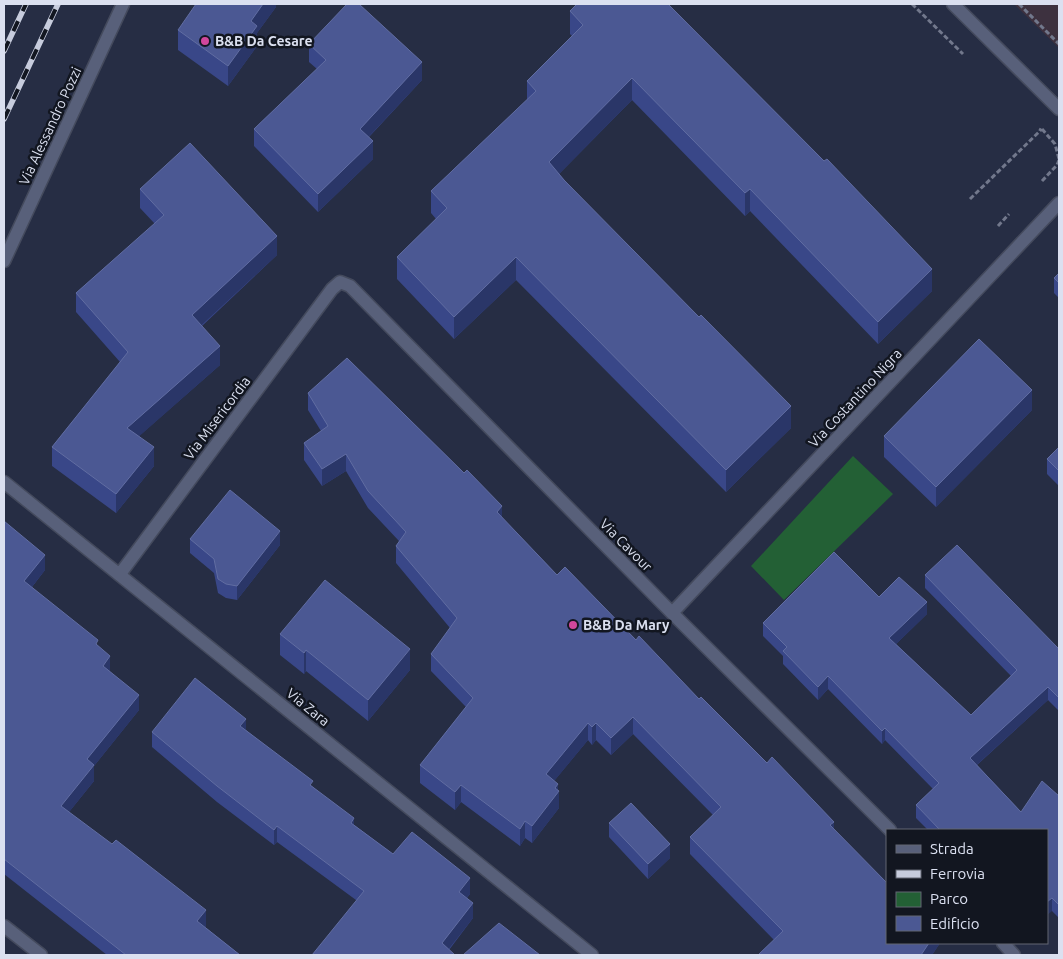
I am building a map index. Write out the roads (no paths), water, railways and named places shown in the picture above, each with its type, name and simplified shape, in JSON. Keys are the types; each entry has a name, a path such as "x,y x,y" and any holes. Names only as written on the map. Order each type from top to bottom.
{"street":[{"name":"Via Alessandro Pozzi","path":"4,261 123,4"},
{"path":"953,4 1059,109"},
{"name":"Via Costantino Nigra","path":"672,613 1059,203"},
{"name":"Via Cavour","path":"340,282 350,286 672,613 889,829"},
{"name":"Via Misericordia","path":"120,574 326,297 340,282"},
{"name":"Via Zara","path":"4,482 592,955"},
{"path":"4,926 40,955"},
{"path":"1004,944 1014,955"}],"railway":[{"path":"4,51 26,4"},
{"path":"4,119 58,4"}],"place":[{"name":"B&B Da Cesare","path":"205,41"},
{"name":"B&B Da Mary","path":"573,625"}]}
